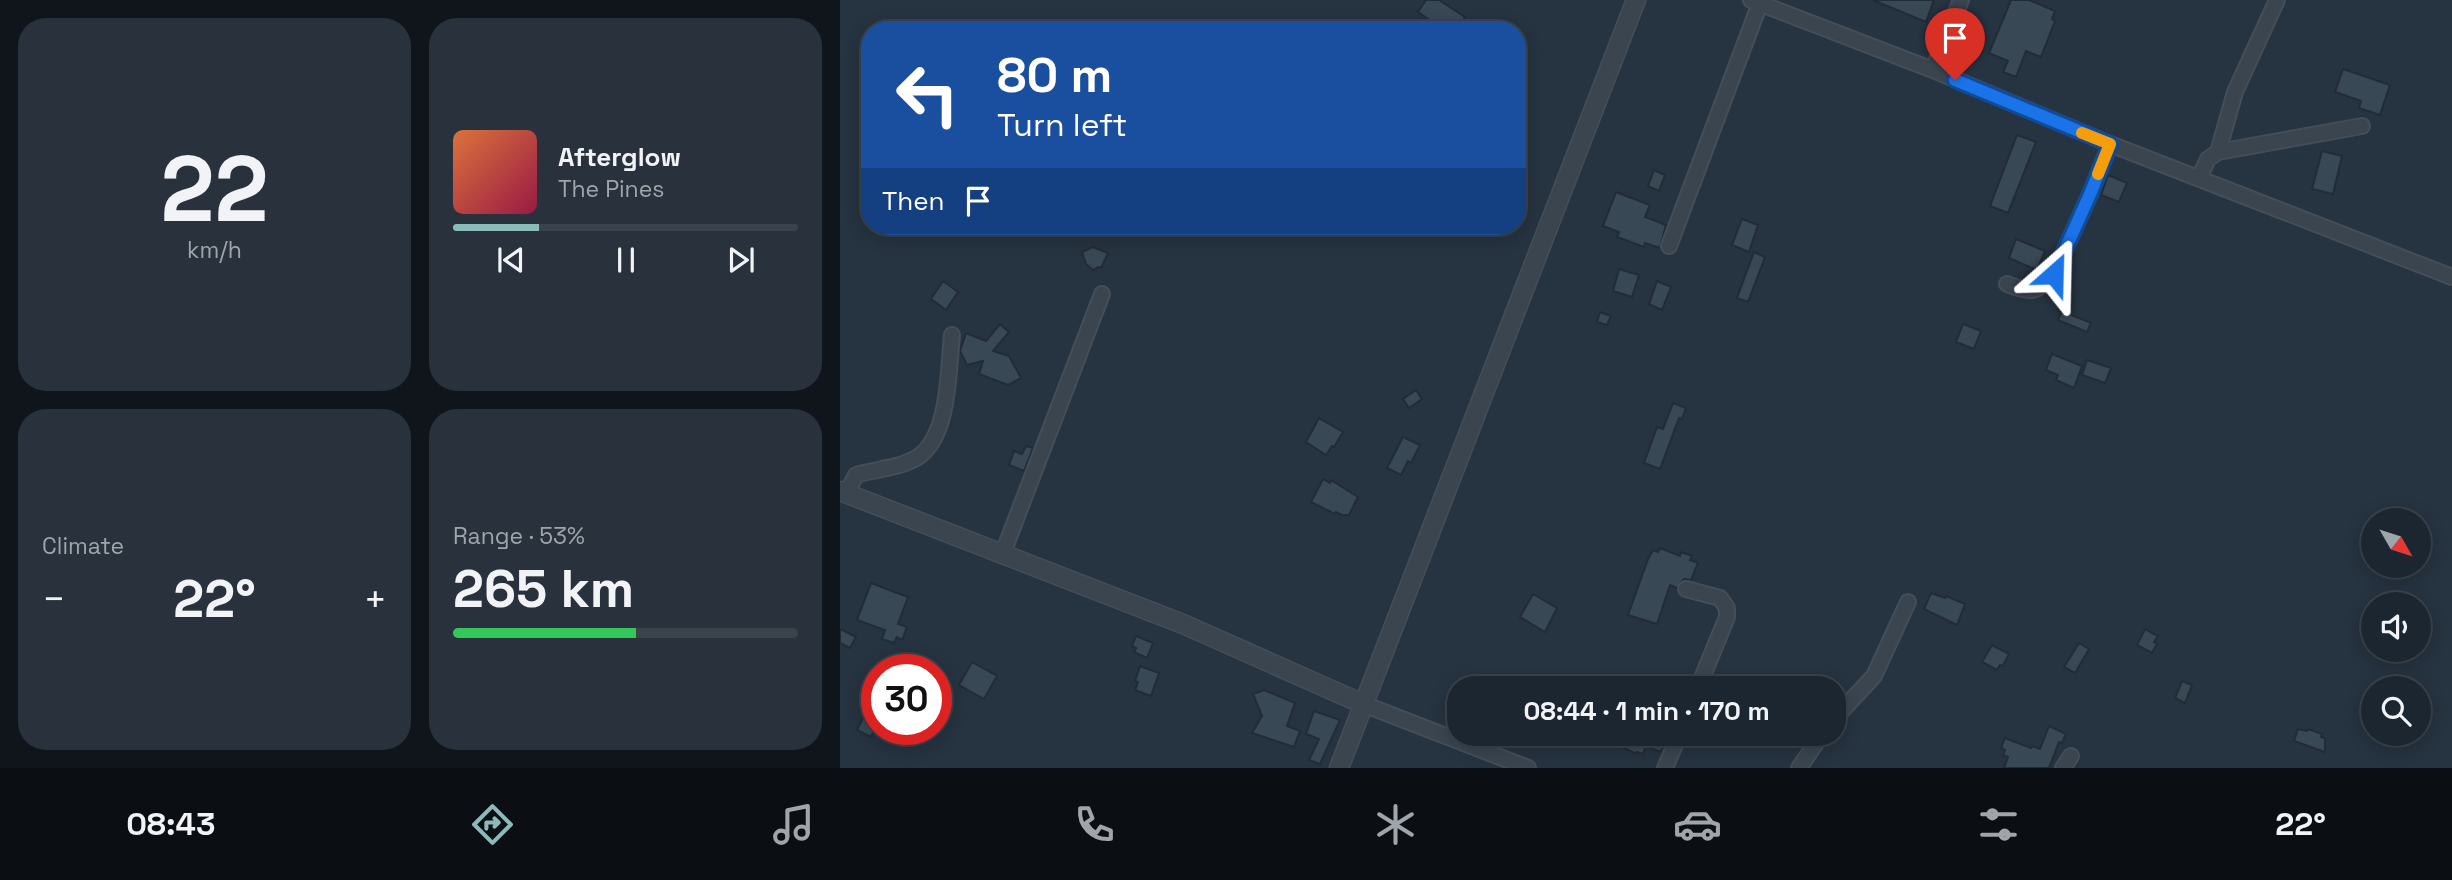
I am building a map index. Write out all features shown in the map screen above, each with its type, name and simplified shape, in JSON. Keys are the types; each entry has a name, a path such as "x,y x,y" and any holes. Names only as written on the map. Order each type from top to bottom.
{"street":[{"path":"1339,768 1636,0"},
{"path":"1933,70 1961,0"},
{"path":"2218,152 2233,97 2277,0"},
{"path":"1670,246 1755,2 2452,277"},
{"path":"2199,178 2208,159 2218,152 2362,126"},
{"path":"2007,284 2023,290 2037,290 2054,274 2110,144"},
{"path":"1003,553 1102,294"},
{"path":"952,335 942,420 930,445 919,456 906,463 856,475 843,492 1183,624 1363,704 1528,768"},
{"path":"1686,589 1720,598 1727,608 1727,617 1703,676"},
{"path":"1846,706 1874,676 1908,602"},
{"path":"1665,768 1674,746"},
{"path":"1799,768 1814,746"}],"building":[{"path":"1426,0 1439,0 1465,17 1463,21 1431,21 1418,12"},
{"path":"1873,0 1934,0 1926,22"},
{"path":"2011,0 2029,0 2055,11 2052,19 2055,21 2041,57 2026,51 2016,77 2003,72 2008,61 1989,53"},
{"path":"2343,69 2390,85 2380,115 2359,108 2361,101 2335,92"},
{"path":"2017,135 2036,142 2008,213 1990,206"},
{"path":"2322,151 2342,156 2333,194 2312,189"},
{"path":"1654,170 1665,175 1659,191 1648,186"},
{"path":"2108,175 2127,183 2119,202 2101,195"},
{"path":"1616,192 1650,205 1645,217 1666,225 1660,248 1645,243 1644,247 1617,237 1619,232 1603,226"},
{"path":"1742,219 1758,225 1749,252 1732,245"},
{"path":"2016,239 2045,251 2037,270 2009,258"},
{"path":"1093,247 1108,253 1101,268 1093,270 1086,264 1082,252"},
{"path":"1754,252 1765,257 1748,302 1737,298"},
{"path":"1619,269 1639,275 1632,297 1613,291"},
{"path":"943,281 958,292 946,310 931,299"},
{"path":"1657,281 1671,287 1662,310 1649,304"},
{"path":"2062,311 2091,323 2087,332 2058,320"},
{"path":"1600,312 1611,316 1607,325 1597,322"},
{"path":"1000,324 1009,332 993,351 1009,356 1021,378 1008,385 979,374 983,361 967,365 960,351 966,333 986,341"},
{"path":"1963,324 1981,331 1974,349 1956,342"},
{"path":"2052,354 2082,366 2074,388 2056,380 2058,375 2046,370"},
{"path":"2087,360 2111,368 2105,383 2082,375"},
{"path":"1416,390 1422,399 1409,408 1403,399"},
{"path":"1673,403 1686,408 1682,419 1679,418 1660,469 1644,463 1657,427 1663,429"},
{"path":"1319,418 1343,432 1326,455 1306,442"},
{"path":"1403,437 1420,445 1401,475 1387,468"},
{"path":"1026,446 1033,448 1024,471 1009,465 1014,451 1022,454"},
{"path":"1323,479 1330,483 1331,480 1358,497 1349,515 1335,514 1311,502"},
{"path":"1660,548 1680,556 1681,552 1692,556 1690,560 1698,563 1691,580 1684,579 1677,588 1670,585 1657,624 1628,615 1648,559 1653,550 1658,552"},
{"path":"871,583 908,597 898,624 907,627 902,640 897,637 894,643 882,639 885,630 857,620"},
{"path":"1931,593 1965,604 1957,625 1924,609"},
{"path":"1533,594 1557,608 1545,632 1520,617"},
{"path":"840,629 856,637 850,648 840,643"},
{"path":"2145,629 2158,636 2152,653 2137,645"},
{"path":"1136,636 1153,643 1147,658 1134,652 1136,648 1132,646"},
{"path":"2079,643 2089,649 2075,673 2064,667"},
{"path":"1992,645 2009,654 2003,666 2000,665 1997,670 1982,662"},
{"path":"972,662 997,676 984,699 959,685"},
{"path":"1140,666 1159,673 1151,696 1135,690"},
{"path":"2182,681 2192,685 2185,703 2175,698"},
{"path":"1264,690 1295,703 1287,726 1300,731 1294,747 1252,733 1262,716 1253,694"},
{"path":"1314,711 1340,720 1320,764 1309,760 1319,739 1306,734"},
{"path":"2049,726 2066,734 2062,743 2059,742 2049,768 2004,768 2008,757 2003,755 2005,750 2001,748 2005,738 2040,749"},
{"path":"2298,729 2322,734 2321,737 2325,738 2325,752 2294,741"},
{"path":"1619,746 1646,746 1643,754"},
{"path":"1646,746 1664,746 1661,752"}],"slow traffic":[{"path":"2082,133 2110,144 2098,174"}],"route":[{"path":"1955,80 2110,144 2054,274"}]}
